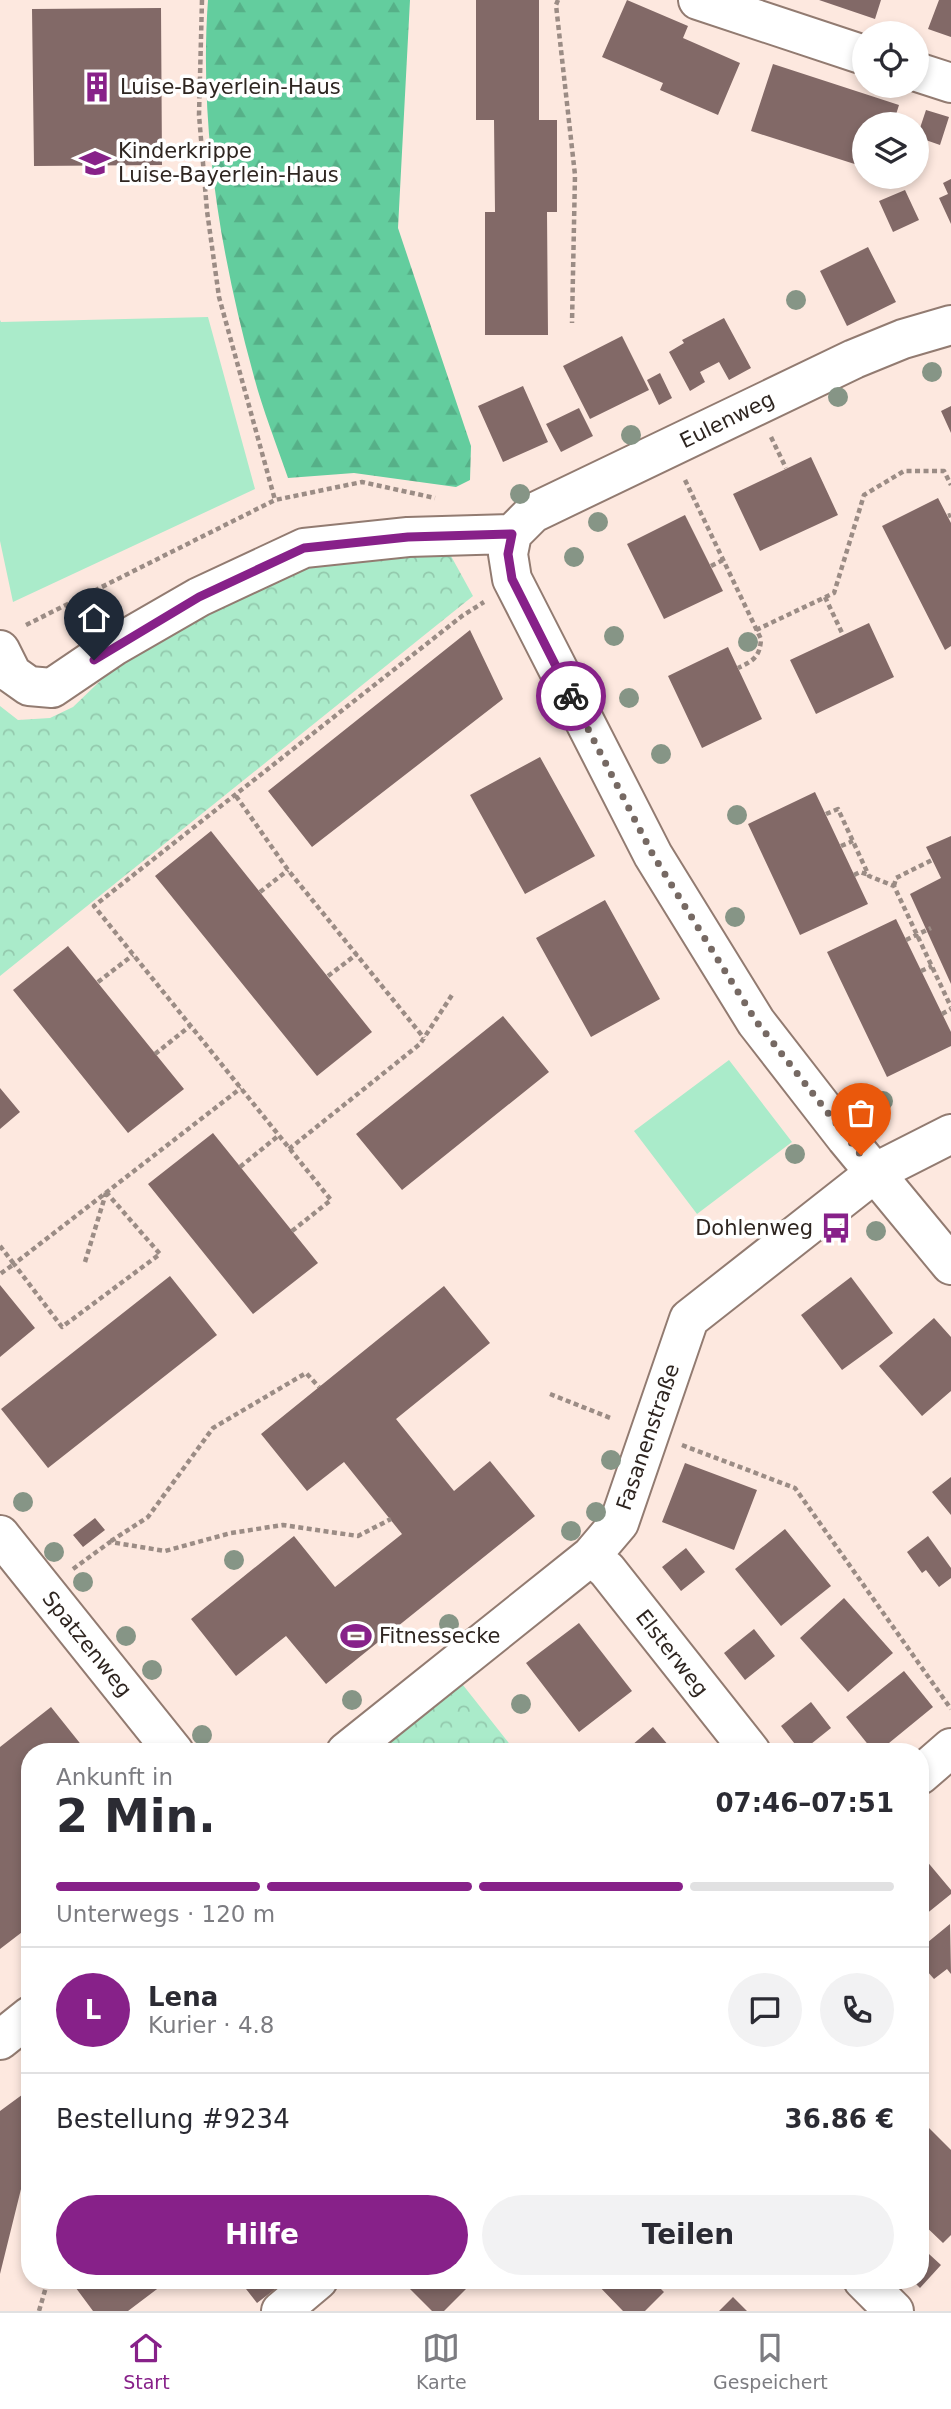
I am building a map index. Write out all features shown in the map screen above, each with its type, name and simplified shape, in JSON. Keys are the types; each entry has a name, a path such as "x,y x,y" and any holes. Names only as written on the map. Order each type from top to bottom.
{"street":[{"path":"698,0 852,51"},
{"path":"929,76 951,83"},
{"name":"Eulenweg","path":"512,534 533,513 854,359 903,339 951,325"},
{"path":"0,650 12,674 29,686 52,688 114,646 199,597 304,548 408,537 512,534 508,554 512,579 653,855 756,1021 846,1138 951,1265"},
{"name":"Fasanenstraße","path":"357,1743 591,1556 619,1523 689,1319 876,1172 951,1134"},
{"name":"Spatzenweg","path":"0,1535 167,1743"},
{"name":"Elsterweg","path":"591,1556 607,1570 744,1743"},
{"path":"929,1767 951,1748"},
{"path":"0,2040 21,2023"},
{"path":"281,2311 307,2289"},
{"path":"872,2289 894,2311"}],"path":[{"path":"202,0 199,115 207,211 219,297 275,500"},
{"path":"558,0 556,5 575,175 572,323"},
{"path":"668,448 761,639 760,650 754,660 738,668"},
{"path":"756,630 834,593 864,495 904,471 944,471 951,485"},
{"path":"711,566 723,560"},
{"path":"825,597 843,635"},
{"path":"292,1231 331,1200 94,906 462,616 485,601"},
{"path":"236,796 288,870 424,1038"},
{"path":"826,814 838,809 869,876"},
{"path":"841,846 853,841"},
{"path":"932,860 896,878 894,886 951,1008 942,1014"},
{"path":"260,892 288,870"},
{"path":"854,875 860,872 894,886"},
{"path":"906,940 931,928"},
{"path":"328,976 357,954"},
{"path":"98,982 133,955"},
{"path":"921,971 932,966"},
{"path":"289,1149 420,1044 452,995"},
{"path":"155,1054 190,1026"},
{"path":"0,1274 241,1088"},
{"path":"240,1167 278,1136"},
{"path":"85,1262 106,1192"},
{"path":"0,1246 62,1327 160,1254 106,1192"},
{"path":"45,1591 148,1517 213,1428 306,1373 319,1387"},
{"path":"550,1394 613,1419"},
{"path":"650,1433 795,1488 951,1709"},
{"path":"110,1542 165,1551 231,1533 283,1525 358,1536 391,1519"},
{"path":"39,2311 45,2289"}],"green space":[{"path":"208,0 410,0 398,228 471,446 470,480 456,487 354,473 288,478 253,373 222,235 207,94"},
{"path":"208,317 255,489 13,602 0,541 0,320"},
{"path":"410,554 451,556 473,596 0,976 0,706 18,720 50,718 73,707 122,660 203,612 314,566"},
{"path":"729,1060 792,1142 697,1214 634,1131"},
{"path":"459,1680 509,1743 380,1743"}],"building":[{"path":"476,0 539,0 539,120 557,120 557,212 547,212 548,335 485,335 485,212 495,212 494,120 476,120"},
{"path":"627,0 688,26 683,38 740,63 718,115 660,90 663,83 602,57"},
{"path":"819,0 881,0 875,19"},
{"path":"939,0 951,0 951,37 929,29"},
{"name":"Luise-Bayerlein-Haus","path":"161,8 162,165 34,166 32,9"},
{"path":"773,64 852,90 852,98 877,98 899,105 897,112 852,112 852,163 751,131"},
{"path":"926,110 949,117 940,145 929,141 929,112"},
{"path":"951,179 951,224 939,198 948,194 943,183"},
{"path":"905,190 919,220 893,232 879,201"},
{"path":"868,247 896,302 847,326 820,271"},
{"path":"724,318 751,368 729,380 719,362 700,372 705,382 690,391 669,352 684,343 682,340"},
{"path":"622,336 649,390 590,419 563,366"},
{"path":"660,373 672,398 659,405 647,380"},
{"path":"523,386 548,442 503,462 478,406"},
{"path":"951,406 951,433 941,411"},
{"path":"579,408 593,436 561,452 546,424"},
{"path":"811,457 838,515 760,551 733,494"},
{"path":"938,498 951,523 951,646 945,650 882,526"},
{"path":"685,515 723,591 664,619 627,544"},
{"path":"869,623 894,677 816,714 790,660"},
{"path":"470,630 503,699 312,847 268,791"},
{"path":"728,647 762,719 702,748 668,676"},
{"path":"540,757 595,856 525,894 470,795"},
{"path":"815,792 868,904 800,935 748,824"},
{"path":"211,831 372,1032 317,1076 155,876"},
{"path":"951,836 951,984 910,894 941,878 926,847"},
{"path":"605,900 660,999 591,1037 536,938"},
{"path":"896,919 951,1032 951,1046 887,1077 827,952"},
{"path":"68,946 184,1089 128,1133 13,990"},
{"path":"503,1016 549,1072 402,1190 356,1134"},
{"path":"0,1088 20,1112 0,1129"},
{"path":"213,1133 318,1263 253,1314 148,1184"},
{"path":"170,1276 217,1335 48,1468 1,1409"},
{"path":"851,1277 893,1333 842,1370 801,1315"},
{"path":"0,1285 35,1328 0,1357"},
{"path":"444,1286 490,1343 396,1419 454,1491 490,1461 535,1516 326,1684 286,1636 236,1676 191,1619 294,1536 335,1587 402,1534 344,1462 307,1491 261,1434"},
{"path":"934,1318 951,1337 951,1391 922,1416 879,1366"},
{"path":"685,1463 757,1490 734,1550 662,1522"},
{"path":"951,1477 951,1515 932,1492"},
{"path":"95,1518 105,1530 83,1547 73,1535"},
{"path":"785,1529 831,1586 781,1626 735,1569"},
{"path":"928,1536 951,1568 951,1578 939,1587 926,1570 922,1573 907,1552"},
{"path":"686,1548 705,1572 681,1591 662,1567"},
{"path":"844,1598 893,1653 848,1692 800,1638"},
{"path":"579,1623 632,1691 579,1732 526,1663"},
{"path":"754,1629 775,1656 745,1680 724,1653"},
{"path":"904,1671 933,1707 889,1743 867,1743 846,1717"},
{"path":"811,1702 831,1728 812,1743 794,1743 781,1726"},
{"path":"51,1707 80,1743 21,1743 21,1933 0,1949 0,1747"},
{"path":"653,1727 666,1743 634,1743"},
{"path":"929,1864 951,1890 951,1894 929,1912"},
{"path":"950,1924 951,1974 947,1969 934,1979 929,1973 929,1941"},
{"path":"21,2096 21,2189 0,2274 0,2111"},
{"path":"929,2128 951,2150 951,2235 943,2243 929,2230"},
{"path":"929,2254 941,2265 929,2278"},
{"path":"77,2289 157,2289 128,2311 93,2311"},
{"path":"246,2289 275,2289 257,2303"},
{"path":"410,2289 466,2289 444,2311 432,2311"},
{"path":"602,2289 661,2289 664,2292 645,2311 623,2311"},
{"path":"733,2297 747,2311 719,2311"}],"way so far":[{"path":"571,696 653,855 756,1021 861,1155"}],"place":[{"name":"Luise-Bayerlein-Haus","path":"97,87"},
{"name":"Kinderkrippe Luise-Bayerlein-Haus","path":"95,163"},
{"name":"Dohlenweg","path":"836,1228"},
{"name":"Fitnessecke","path":"356,1636"}],"route":[{"path":"94,660 199,597 304,548 408,537 512,534 508,554 512,579 571,696"}]}
